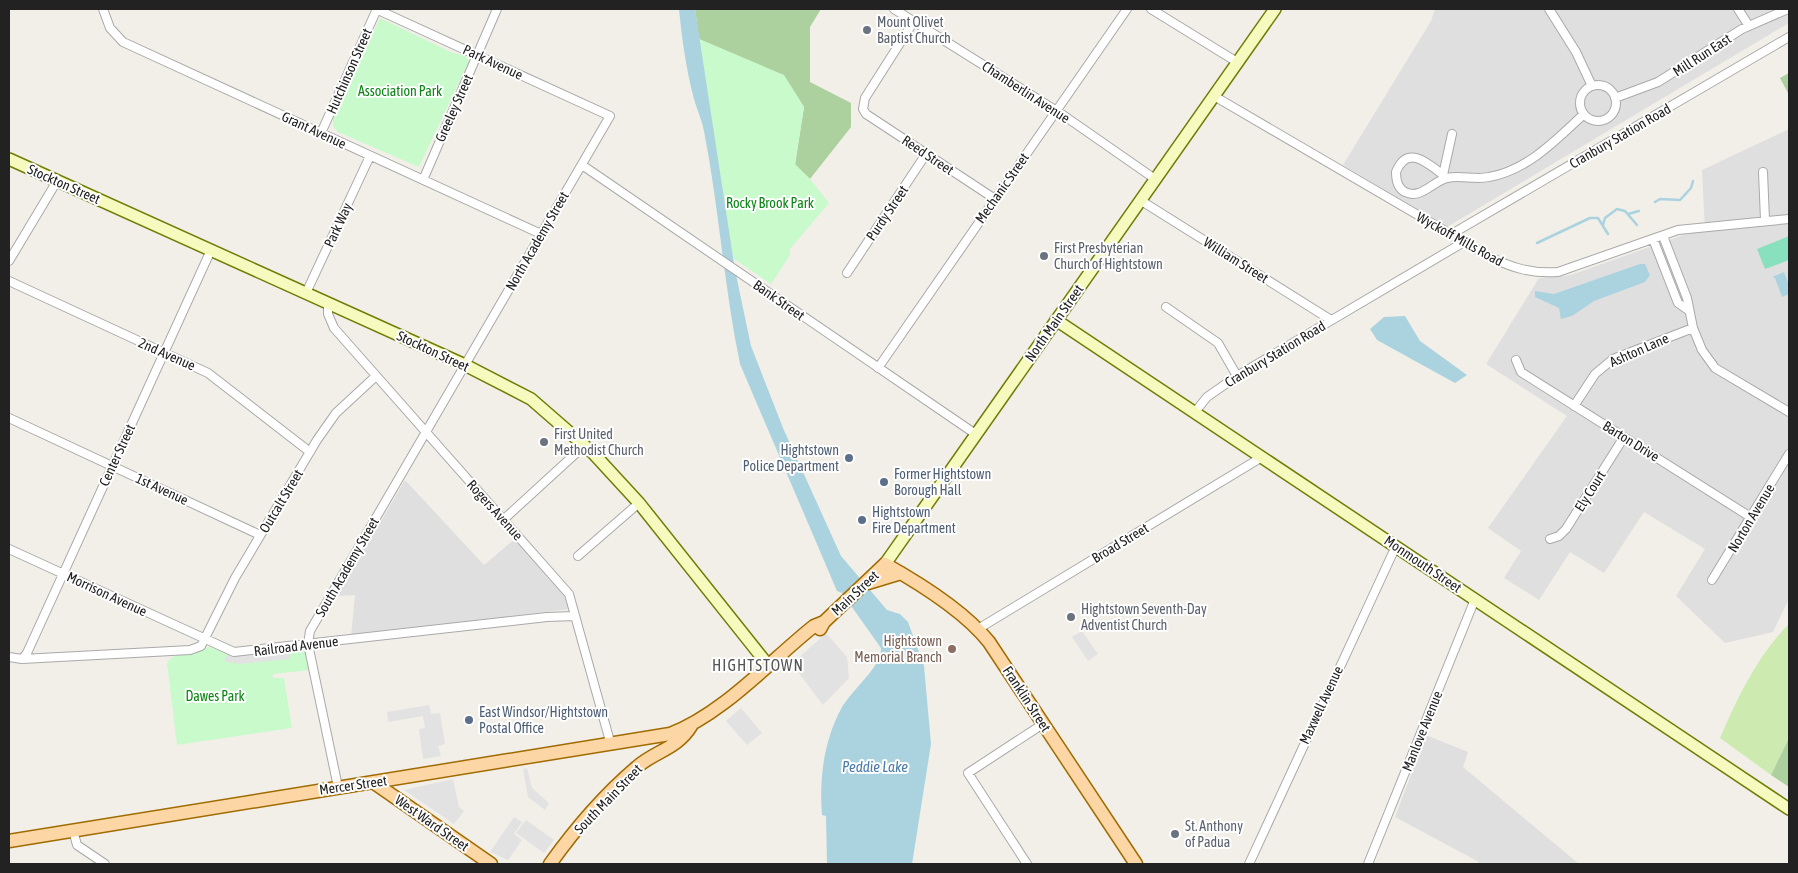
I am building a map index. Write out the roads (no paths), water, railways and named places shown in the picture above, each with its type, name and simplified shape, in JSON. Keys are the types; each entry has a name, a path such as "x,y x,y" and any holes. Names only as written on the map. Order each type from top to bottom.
{"main road":[{"name":"Franklin Street","path":"886,564 978,629 997,653 1136,864"},
{"name":"Main Street","path":"694,722 768,665 814,626 824,622 868,583 886,564"},
{"path":"868,583 901,573"},
{"name":"Mercer Street","path":"9,841 670,734 694,722"},
{"name":"South Main Street","path":"550,864 619,783 647,759 663,752 685,736 694,722"},
{"name":"West Ward Street","path":"373,782 491,864"}],"street":[{"name":"Grant Avenue","path":"103,9 110,28 123,42 542,234"},
{"name":"Hutchinson Street","path":"321,133 376,9"},
{"name":"Park Avenue","path":"376,9 610,116"},
{"name":"Greeley Street","path":"422,180 497,9"},
{"name":"Chamberlin Avenue","path":"894,9 1056,111 1155,179"},
{"name":"Mechanic Street","path":"878,368 1127,9"},
{"path":"1151,9 1237,62"},
{"name":"North Main Street","path":"886,564 1275,9"},
{"path":"1549,9 1576,52 1592,86"},
{"path":"1738,9 1749,26"},
{"name":"Mill Run East","path":"1615,98 1658,82 1715,45 1776,11 1788,9"},
{"name":"Reed Street","path":"914,21 865,98 863,108 866,114 995,199"},
{"name":"Cranbury Station Road","path":"1450,235 1789,37"},
{"path":"1598,85 1608,88 1615,98 1612,113 1604,119 1593,120 1584,114 1580,105 1581,96 1592,86 1598,85"},
{"name":"Wyckoff Mills Road","path":"1214,96 1450,235 1506,265 1539,273 1558,272 1662,236 1694,227 1789,219"},
{"path":"1452,134 1445,176 1419,193 1407,193 1398,185 1396,172 1398,166 1408,158 1419,158 1445,176 1487,178 1514,169 1546,149 1584,114"},
{"name":"North Academy Street","path":"465,365 610,116"},
{"name":"Purdy Street","path":"847,273 926,154"},
{"name":"Park Way","path":"306,294 370,156"},
{"name":"Stockton Street","path":"9,159 465,365 531,399 585,445 639,502 768,665"},
{"name":"Bank Street","path":"582,165 977,435"},
{"path":"1763,172 1765,220"},
{"path":"9,261 57,181"},
{"path":"1400,206 1407,193"},
{"name":"William Street","path":"1140,200 1331,320"},
{"path":"1662,236 1687,298 1693,328 1702,350 1715,368 1789,412"},
{"path":"1653,239 1678,303 1688,310"},
{"name":"Cranbury Station Road","path":"1195,412 1211,394 1237,376 1464,242"},
{"name":"Center Street","path":"22,659 28,653 111,466 211,250"},
{"path":"1666,271 1675,268"},
{"name":"2nd Avenue","path":"9,281 164,352 217,379 310,452"},
{"name":"Rogers Avenue","path":"328,304 328,314 334,328 569,594 610,744"},
{"path":"1166,307 1218,343 1237,376"},
{"name":"Monmouth Street","path":"1056,320 1789,809"},
{"name":"Ashton Lane","path":"1574,406 1596,374 1613,359 1693,328"},
{"name":"Barton Drive","path":"1516,360 1521,372 1752,518"},
{"name":"South Academy Street","path":"308,644 310,631 465,365"},
{"name":"Outcalt Street","path":"206,640 235,578 310,452 336,413 376,376"},
{"name":"1st Avenue","path":"9,418 260,535"},
{"name":"Ely Court","path":"1550,539 1566,529 1624,437"},
{"path":"503,520 585,445"},
{"name":"Norton Avenue","path":"1712,580 1752,518 1789,454"},
{"name":"Broad Street","path":"978,629 1262,457"},
{"path":"578,556 639,502"},
{"name":"Maxwell Avenue","path":"1249,864 1396,546"},
{"name":"Morrison Avenue","path":"9,549 206,640"},
{"name":"Manlove Avenue","path":"1368,864 1475,599"},
{"name":"Railroad Avenue","path":"206,640 234,652 242,653 547,617 575,616"},
{"path":"9,658 22,659 190,650 201,646 206,640"},
{"path":"308,644 338,788"},
{"path":"1028,864 968,773 1043,724"},
{"path":"73,830 78,845 105,864"}],"water":[{"name":"Peddie Lake","path":"679,9 695,9 735,270 751,346 783,428 841,556 887,610 900,614 908,622 924,666 931,744 912,864 827,864 826,816 822,815 821,787 824,760 830,734 841,709 877,663 881,648 842,593 837,591 740,364 734,335 714,189 703,127 689,76"},
{"path":"1640,264 1645,264 1650,275 1645,282 1594,301 1572,316 1561,319 1559,308 1535,297 1535,291 1554,294"},
{"path":"1784,272 1789,285 1789,294 1782,297 1775,278 1772,277"},
{"path":"1405,316 1420,341 1467,375 1455,383 1377,340 1370,329 1384,317"}],"waterway":[{"path":"1655,202 1660,199 1680,200 1691,188 1693,181"},
{"path":"1603,225 1605,218 1617,209 1625,211 1637,225"},
{"path":"1628,214 1639,211"},
{"path":"1537,243 1590,218 1598,218 1608,234"}],"place":[{"name":"Mount Olivet Baptist Church","path":"867,30"},
{"name":"First Presbyterian Church of Hightstown","path":"1044,256"},
{"name":"First United Methodist Church","path":"544,442"},
{"name":"Hightstown Police Department","path":"849,458"},
{"name":"Former Hightstown Borough Hall","path":"884,482"},
{"name":"Hightstown Fire Department","path":"862,520"},
{"name":"Hightstown Seventh-Day Adventist Church","path":"1071,617"},
{"name":"Hightstown Memorial Branch","path":"952,649"},
{"name":"East Windsor/Hightstown Postal Office","path":"469,720"},
{"name":"St. Anthony of Padua","path":"1175,834"}],"district":[{"name":"HIGHTSTOWN","path":"758,665"}],"park label":[{"name":"Association Park","path":"400,91"},
{"name":"Rocky Brook Park","path":"770,203"},
{"name":"Dawes Park","path":"215,696"}]}
